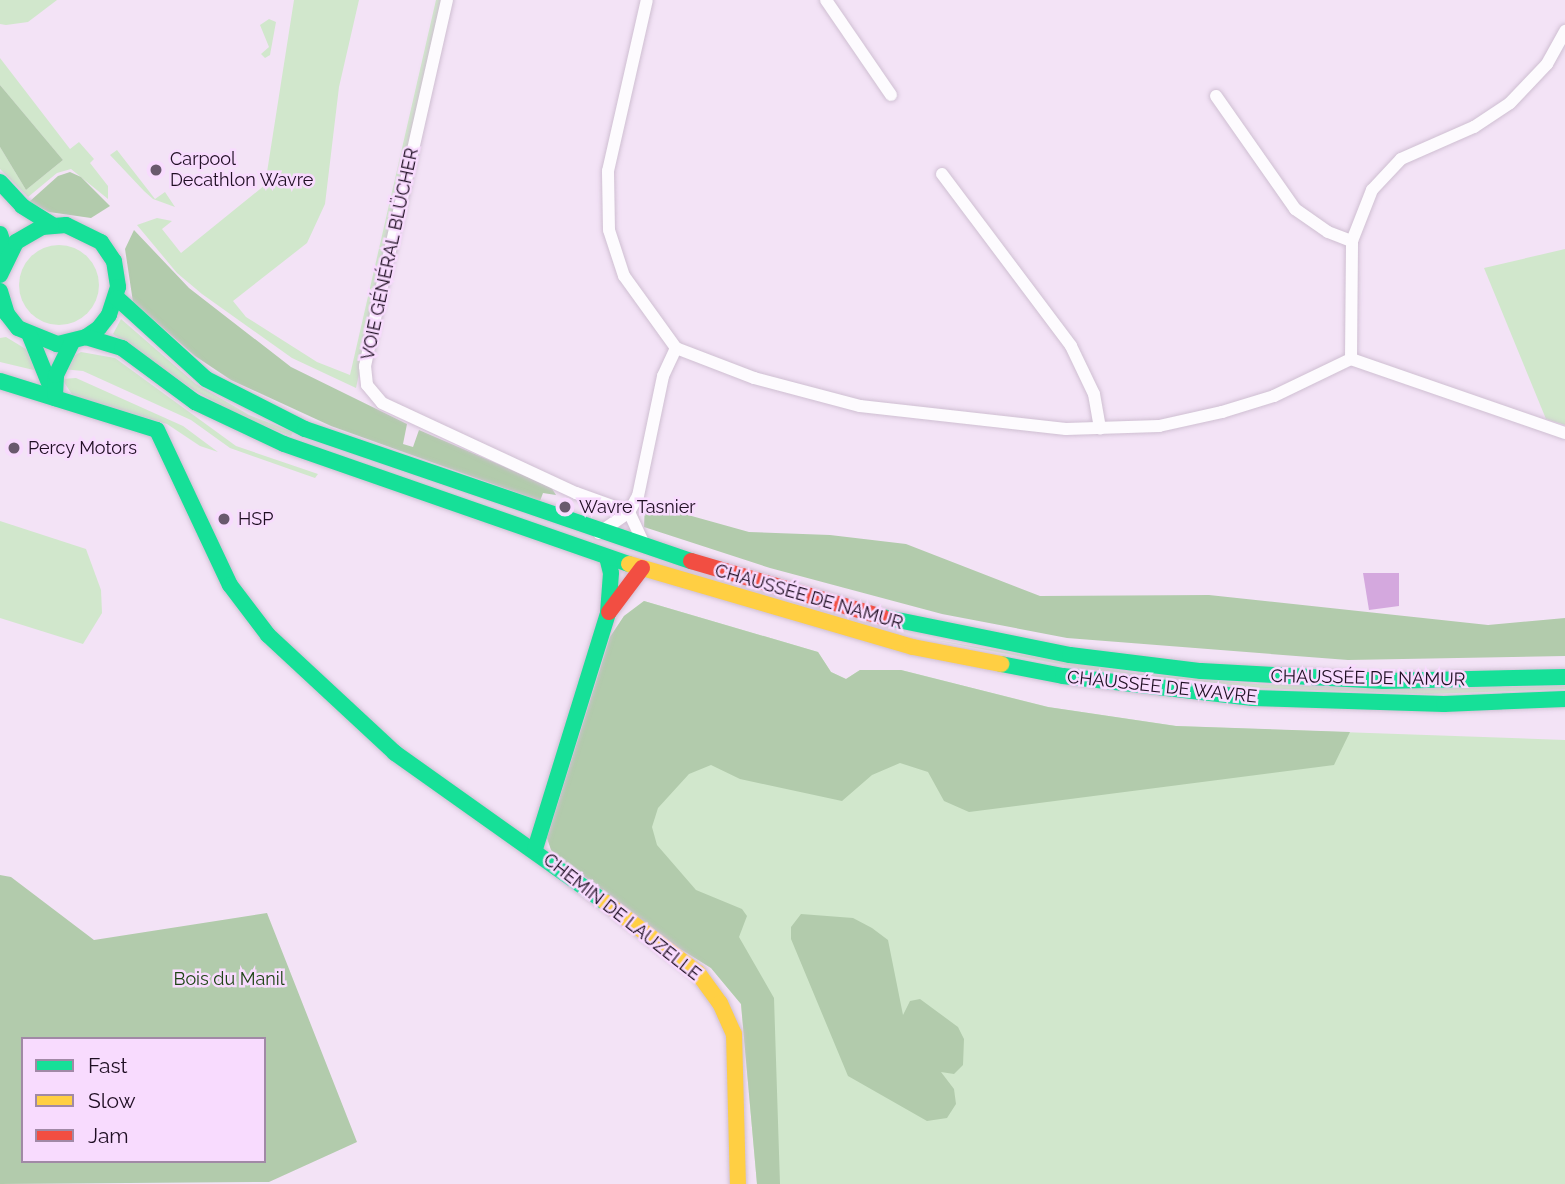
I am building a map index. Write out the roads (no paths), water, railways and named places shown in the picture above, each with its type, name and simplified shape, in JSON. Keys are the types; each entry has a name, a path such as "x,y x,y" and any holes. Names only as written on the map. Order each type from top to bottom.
{"main road":[{"path":"0,182 22,206 52,225"},
{"path":"0,275 7,255 31,232 52,225 79,228 101,242 114,261 117,298 109,316 79,340 56,375 55,398"},
{"path":"0,234 7,255"},
{"path":"0,291 7,313 24,332 55,398"},
{"name":"CHAUSSÉE DE NAMUR","path":"117,298 184,362 248,404 384,458 599,533 894,621 1112,661 1335,680 1565,677"},
{"name":"CHAUSSÉE DE NAMUR","path":"0,330 24,332 58,344 79,340 122,348 195,402 252,432 642,568 808,619"},
{"path":"0,382 158,430 230,585 268,635 395,753 535,849"},
{"path":"607,556 611,573 608,613"},
{"path":"608,613 642,568"},
{"name":"CHEMIN DE LAUZELLE","path":"608,613 535,849 698,973 720,1003 734,1034 737,1055 738,1184"},
{"name":"CHAUSSÉE DE WAVRE","path":"808,619 1004,666 1195,693 1359,703 1565,699"}],"street":[{"name":"VOIE GÉNÉRAL BLÜCHER","path":"447,0 387,259 365,366 367,385 382,403 576,493 629,512"},
{"path":"647,0 608,171 609,230 624,276 676,348 754,378 860,407 946,419 1100,428 1159,426 1222,412 1275,396 1351,359 1565,433"},
{"path":"826,0 891,95"},
{"path":"1351,359 1352,241 1365,202 1389,170 1417,150 1474,127 1510,103 1547,64 1565,31"},
{"path":"1216,96 1296,209 1328,232 1352,241"},
{"path":"942,174 1072,346 1094,394 1100,428"},
{"path":"599,533 629,512 643,481 663,376 676,348"},
{"path":"629,512 646,548"}],"place":[{"name":"Carpool Decathlon Wavre","path":"156,170"},
{"name":"Percy Motors","path":"14,448"},
{"name":"Wavre Tasnier","path":"565,507"},
{"name":"HSP","path":"224,519"}],"park label":[{"name":"Bois du Manil","path":"229,979"}]}
